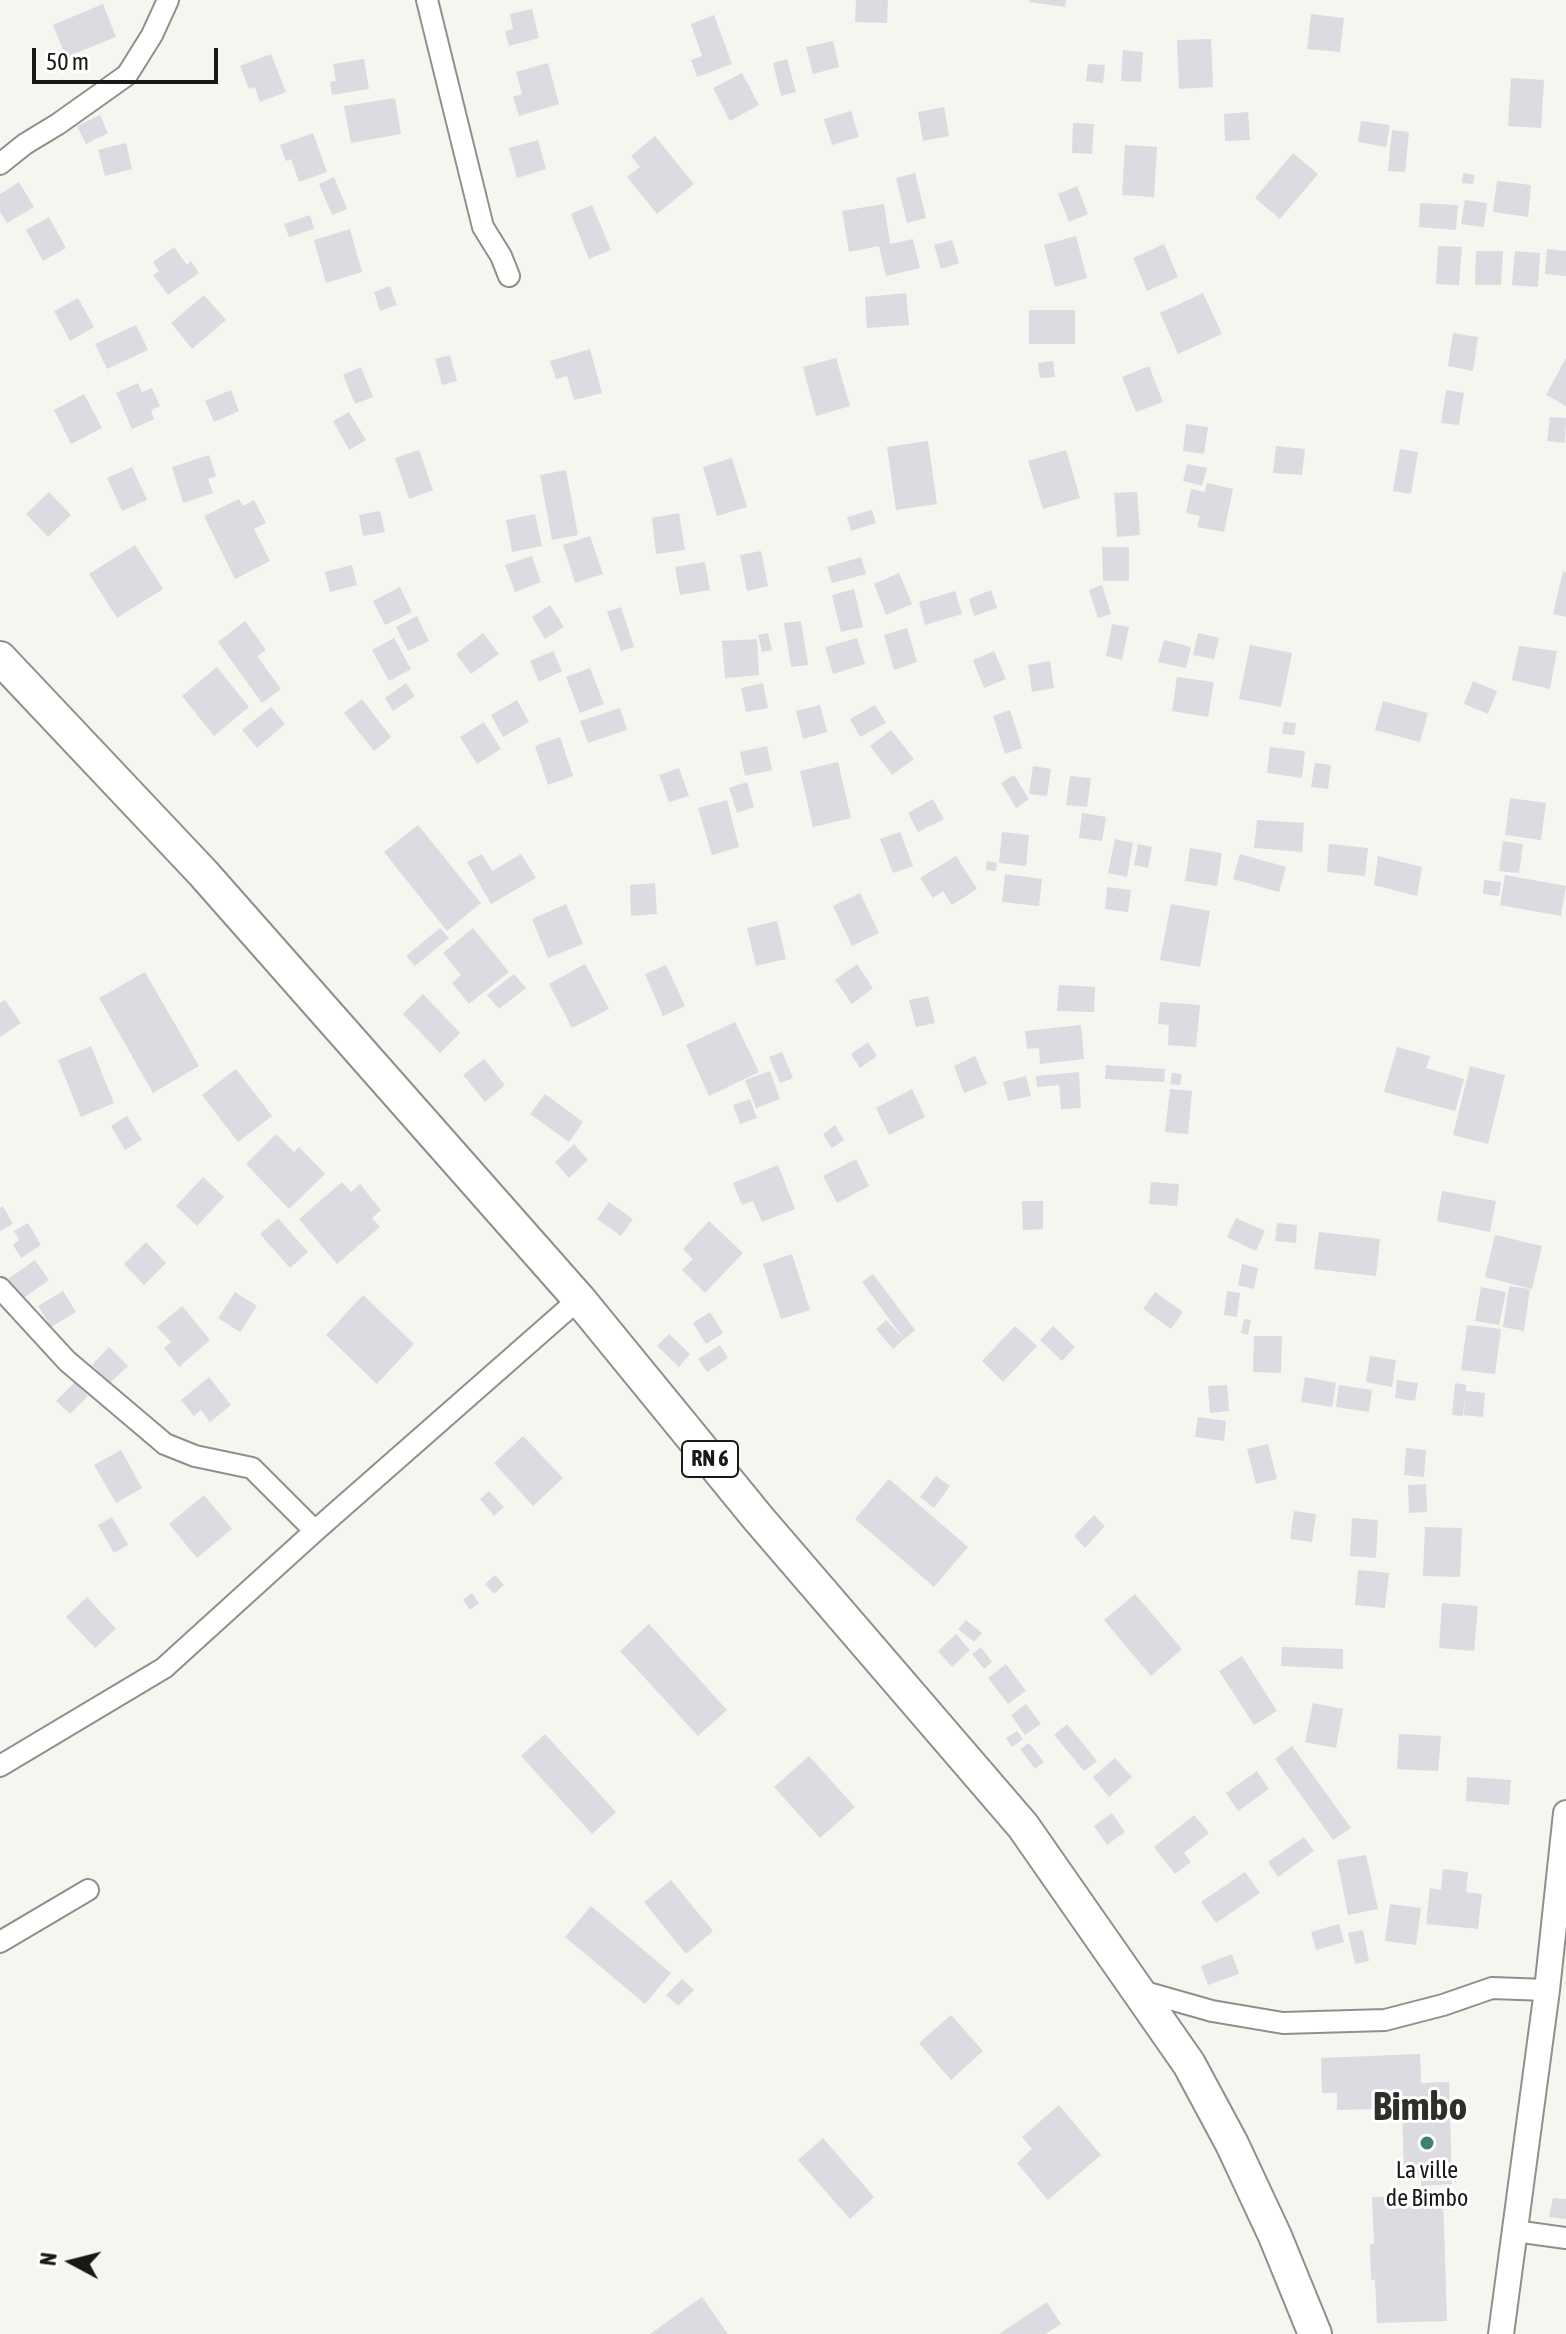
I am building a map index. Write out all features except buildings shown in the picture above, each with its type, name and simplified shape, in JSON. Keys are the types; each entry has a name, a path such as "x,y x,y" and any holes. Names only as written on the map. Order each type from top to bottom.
{"main road":[{"name":"RN 6","path":"0,658 203,873 579,1299 758,1518 1023,1826 1189,2064 1232,2144 1275,2236 1315,2334"}],"street":[{"path":"0,164 127,75 152,35 168,0"},
{"path":"427,0 483,227 509,276"},
{"path":"0,1288 67,1361 165,1444 195,1456 252,1468 315,1531"},
{"path":"0,1766 164,1668 579,1299"},
{"path":"1501,2334 1547,1990 1566,1813"},
{"path":"0,1942 88,1890"},
{"path":"1138,1990 1212,2011 1283,2023 1385,2020 1492,1988 1547,1990"},
{"path":"1515,2231 1566,2238"}],"place":[{"name":"La ville de Bimbo","path":"1427,2143"}],"district":[{"name":"Bimbo","path":"1420,2107"}]}
